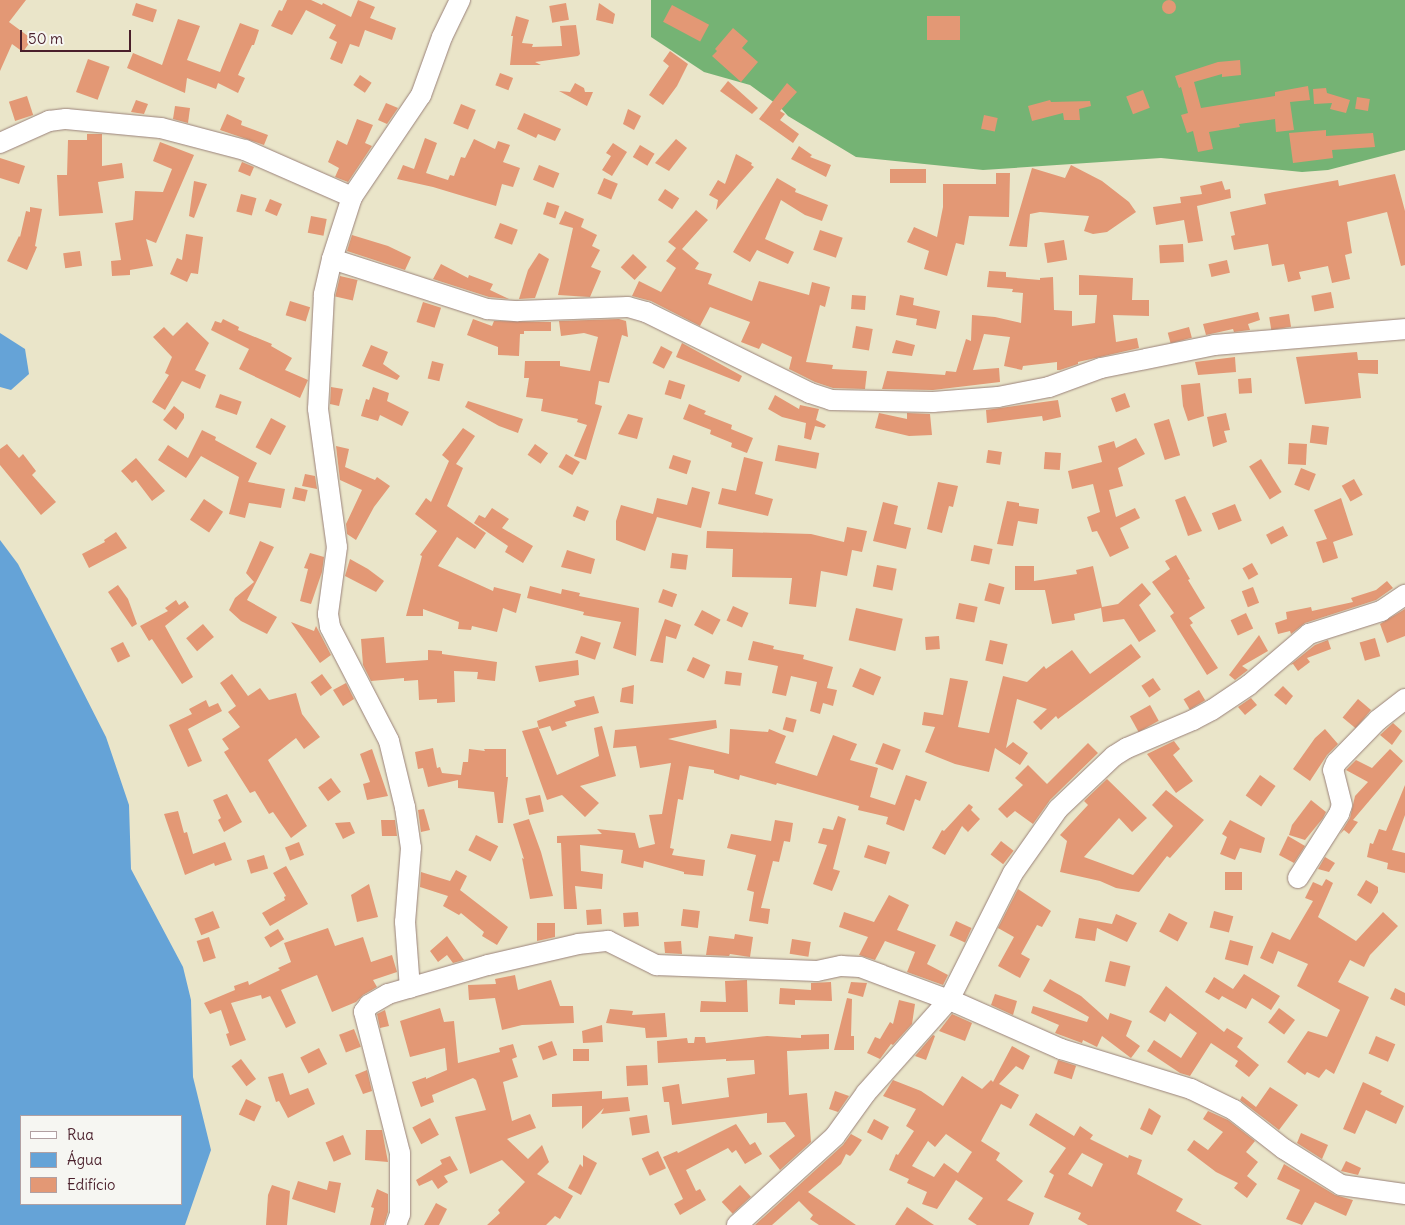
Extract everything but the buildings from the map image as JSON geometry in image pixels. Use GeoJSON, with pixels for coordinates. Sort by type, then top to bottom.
{"type":"FeatureCollection","features":[{"type":"Feature","properties":{"kind":"street"},"geometry":{"type":"LineString","coordinates":[[410,988],[405,922],[411,848],[405,807],[388,741],[330,627],[328,614],[338,547],[318,409],[324,296],[332,258],[352,198],[421,95],[442,37],[460,0]]}},
{"type":"Feature","properties":{"kind":"street"},"geometry":{"type":"LineString","coordinates":[[0,143],[49,121],[66,119],[161,128],[245,150],[352,198]]}},
{"type":"Feature","properties":{"kind":"street"},"geometry":{"type":"LineString","coordinates":[[332,258],[487,309],[518,311],[628,307],[646,312],[810,393],[831,400],[933,402],[998,398],[1049,387],[1101,368],[1215,345],[1405,330]]}},
{"type":"Feature","properties":{"kind":"street"},"geometry":{"type":"LineString","coordinates":[[737,1225],[835,1136],[866,1093],[949,1000],[1013,873],[1058,809],[1114,756],[1127,748],[1212,710],[1249,685],[1309,634],[1382,611],[1405,595]]}},
{"type":"Feature","properties":{"kind":"street"},"geometry":{"type":"LineString","coordinates":[[1298,878],[1339,814],[1342,805],[1333,770],[1336,763],[1378,720],[1402,708]]}},
{"type":"Feature","properties":{"kind":"street"},"geometry":{"type":"LineString","coordinates":[[396,1225],[400,1214],[400,1153],[364,1012],[369,1005],[388,994],[488,965],[578,944],[608,941],[656,965],[817,971],[841,966],[860,967],[949,1000],[1062,1049],[1191,1089],[1234,1110],[1284,1149],[1341,1185],[1382,1193],[1405,1194]]}},
{"type":"Feature","properties":{"kind":"green space"},"geometry":{"type":"Polygon","coordinates":[[[651,0],[1405,0],[1405,150],[1328,170],[1302,172],[1161,158],[983,170],[856,157],[788,116],[779,106],[750,85],[704,72],[651,37],[651,0]]]}},
{"type":"Feature","properties":{"kind":"water"},"geometry":{"type":"Polygon","coordinates":[[[0,333],[25,349],[29,374],[11,390],[0,387],[0,333]]]}},
{"type":"Feature","properties":{"kind":"water"},"geometry":{"type":"Polygon","coordinates":[[[0,540],[18,564],[106,737],[129,805],[131,869],[183,967],[191,1000],[193,1077],[211,1150],[185,1225],[0,1225],[0,540]]]}}]}
